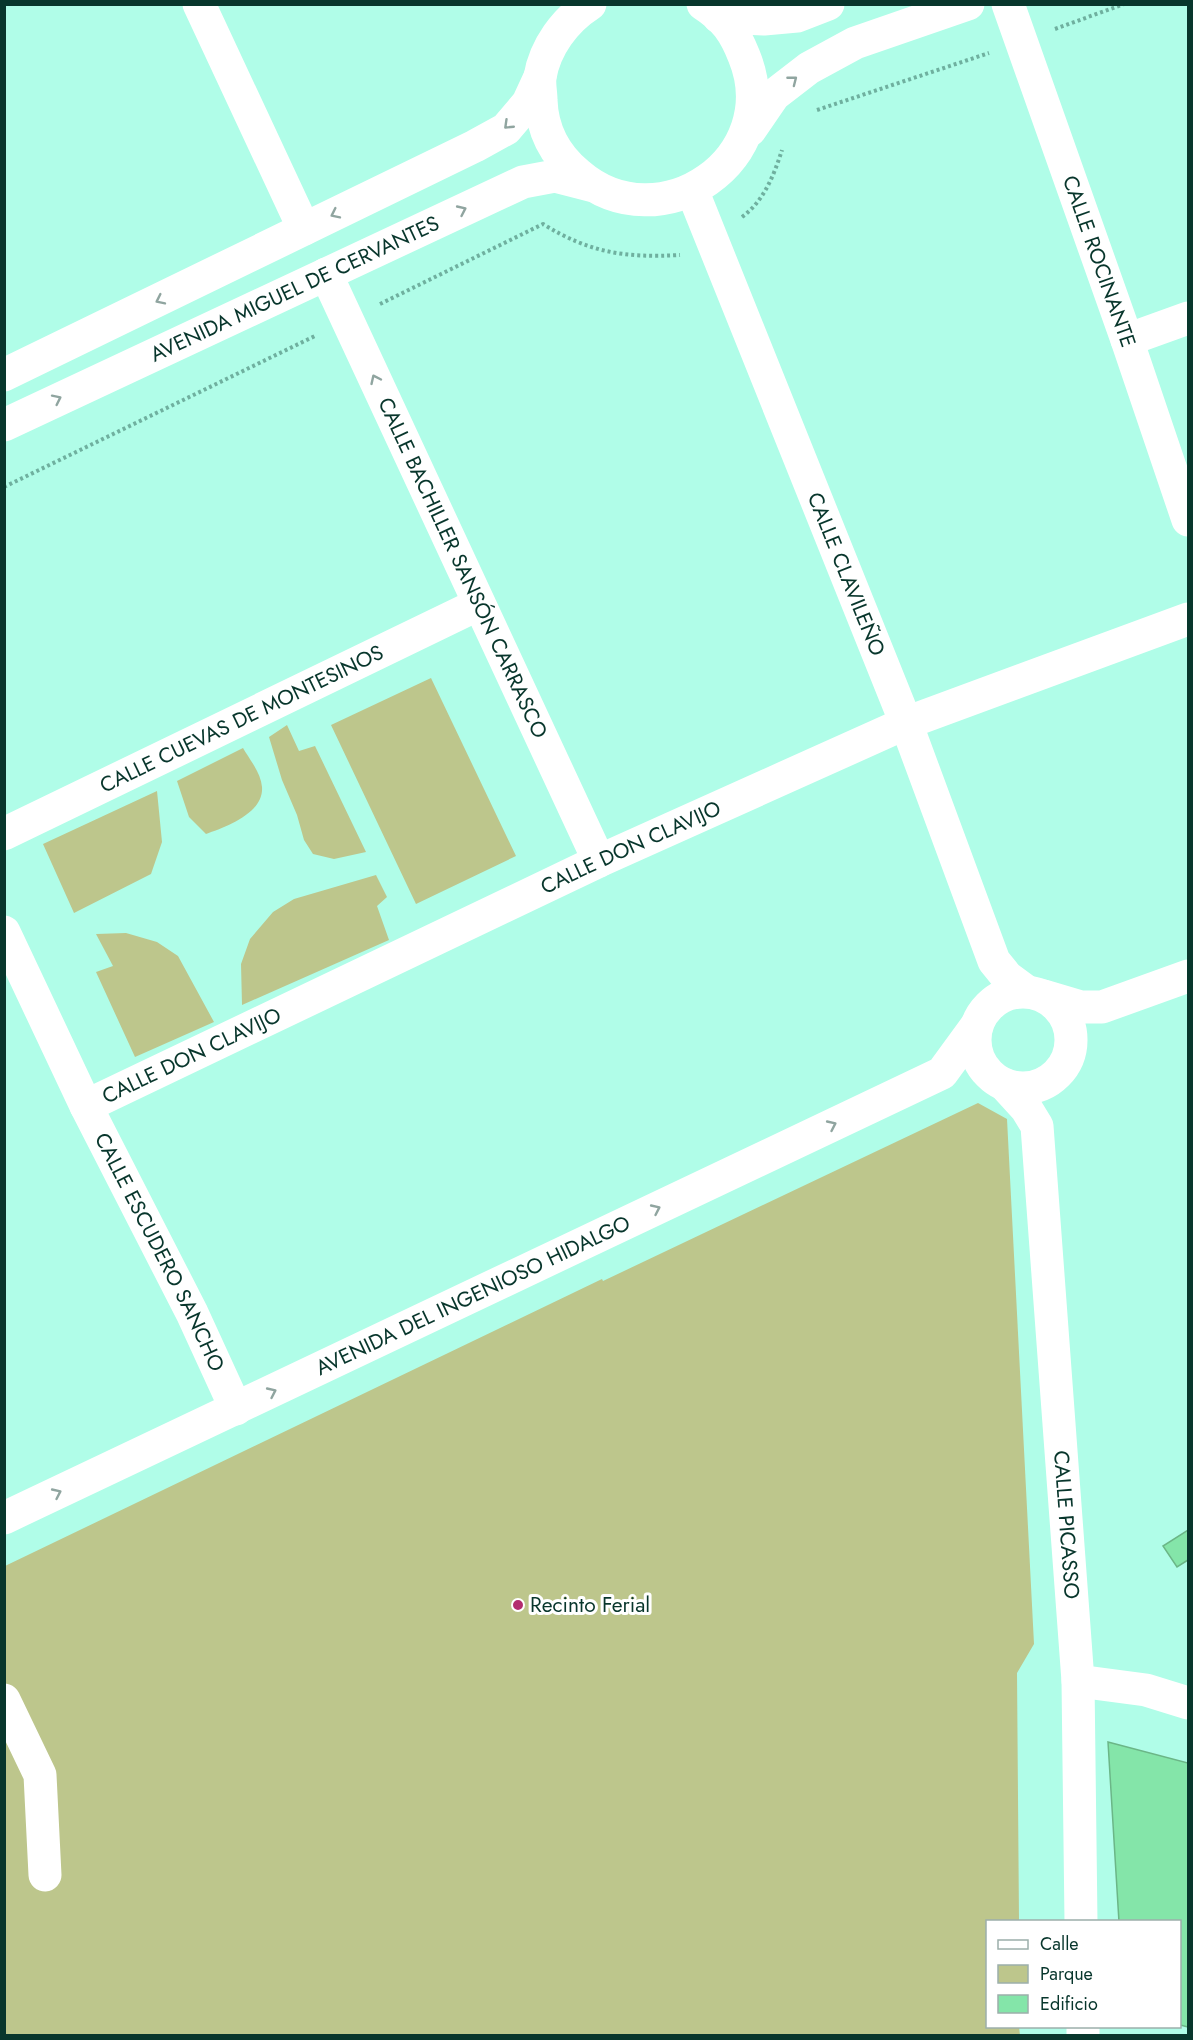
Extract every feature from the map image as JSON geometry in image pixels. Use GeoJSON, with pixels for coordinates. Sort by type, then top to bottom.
{"type":"FeatureCollection","features":[{"type":"Feature","properties":{"kind":"street"},"geometry":{"type":"LineString","coordinates":[[199,4],[304,229]]}},
{"type":"Feature","properties":{"kind":"street"},"geometry":{"type":"LineString","coordinates":[[4,375],[455,156],[506,129],[528,103],[553,41],[574,14],[590,4]]}},
{"type":"Feature","properties":{"kind":"street"},"geometry":{"type":"LineString","coordinates":[[711,11],[764,19],[797,15],[828,4]]}},
{"type":"Feature","properties":{"kind":"street"},"geometry":{"type":"LineString","coordinates":[[540,77],[542,116],[552,146],[566,164],[590,185],[616,197],[652,201],[692,190],[720,172],[774,94],[809,68],[855,44],[968,4]]}},
{"type":"Feature","properties":{"kind":"street","name":"CALLE ROCINANTE"},"geometry":{"type":"LineString","coordinates":[[1008,4],[1188,520]]}},
{"type":"Feature","properties":{"kind":"street"},"geometry":{"type":"LineString","coordinates":[[711,11],[736,35],[752,75],[753,105],[742,141]]}},
{"type":"Feature","properties":{"kind":"street","name":"AVENIDA MIGUEL DE CERVANTES"},"geometry":{"type":"LineString","coordinates":[[4,425],[523,182],[555,176],[590,185]]}},
{"type":"Feature","properties":{"kind":"street","name":"CALLE CLAVILEÑO"},"geometry":{"type":"LineString","coordinates":[[692,190],[906,723],[994,961],[1007,977],[1034,993]]}},
{"type":"Feature","properties":{"kind":"street","name":"CALLE BACHILLER SANSÓN CARRASCO"},"geometry":{"type":"LineString","coordinates":[[326,273],[599,861]]}},
{"type":"Feature","properties":{"kind":"street"},"geometry":{"type":"LineString","coordinates":[[1127,340],[1188,318]]}},
{"type":"Feature","properties":{"kind":"street","name":"CALLE CUEVAS DE MONTESINOS"},"geometry":{"type":"LineString","coordinates":[[4,834],[479,604]]}},
{"type":"Feature","properties":{"kind":"street","name":"CALLE DON CLAVIJO"},"geometry":{"type":"LineString","coordinates":[[86,1106],[599,861],[906,723],[1188,620]]}},
{"type":"Feature","properties":{"kind":"street","name":"CALLE ESCUDERO SANCHO"},"geometry":{"type":"LineString","coordinates":[[4,932],[86,1106],[192,1313],[236,1409]]}},
{"type":"Feature","properties":{"kind":"street","name":"CALLE CLAVILEÑO"},"geometry":{"type":"LineString","coordinates":[[980,1017],[993,982],[994,961]]}},
{"type":"Feature","properties":{"kind":"street"},"geometry":{"type":"LineString","coordinates":[[998,1081],[982,1066],[976,1053],[974,1039],[980,1017],[996,999],[1010,993],[1034,993],[1081,1007],[1102,1007],[1188,976]]}},
{"type":"Feature","properties":{"kind":"street"},"geometry":{"type":"LineString","coordinates":[[1034,993],[1055,1003],[1065,1016],[1071,1030],[1065,1059],[1050,1102],[1036,1126]]}},
{"type":"Feature","properties":{"kind":"street"},"geometry":{"type":"LineString","coordinates":[[942,1073],[998,1081],[1019,1088],[1033,1087],[1047,1082],[1102,1007]]}},
{"type":"Feature","properties":{"kind":"street","name":"AVENIDA DEL INGENIOSO HIDALGO"},"geometry":{"type":"LineString","coordinates":[[4,1518],[942,1073],[980,1017]]}},
{"type":"Feature","properties":{"kind":"street","name":"CALLE PICASSO"},"geometry":{"type":"LineString","coordinates":[[998,1081],[1026,1108],[1036,1126],[1077,1681],[1081,1920]]}},
{"type":"Feature","properties":{"kind":"street"},"geometry":{"type":"LineString","coordinates":[[1077,1681],[1146,1690],[1188,1703]]}},
{"type":"Feature","properties":{"kind":"street"},"geometry":{"type":"LineString","coordinates":[[4,1700],[40,1775],[45,1875]]}},
{"type":"Feature","properties":{"kind":"path"},"geometry":{"type":"LineString","coordinates":[[815,111],[1022,42],[1124,4]]}},
{"type":"Feature","properties":{"kind":"path"},"geometry":{"type":"LineString","coordinates":[[4,487],[543,224],[567,238],[605,252],[657,256],[681,255],[712,240],[749,212],[771,182],[782,149]]}},
{"type":"Feature","properties":{"kind":"green space"},"geometry":{"type":"Polygon","coordinates":[[[431,678],[516,856],[416,904],[331,725],[431,678]]]}},
{"type":"Feature","properties":{"kind":"green space"},"geometry":{"type":"Polygon","coordinates":[[[287,725],[299,751],[315,746],[366,852],[334,859],[313,854],[304,840],[269,737],[287,725]]]}},
{"type":"Feature","properties":{"kind":"green space"},"geometry":{"type":"Polygon","coordinates":[[[243,748],[260,777],[261,796],[257,804],[242,818],[206,834],[189,817],[177,781],[243,748]]]}},
{"type":"Feature","properties":{"kind":"green space"},"geometry":{"type":"Polygon","coordinates":[[[157,791],[162,842],[151,874],[74,913],[43,844],[157,791]]]}},
{"type":"Feature","properties":{"kind":"green space"},"geometry":{"type":"Polygon","coordinates":[[[376,875],[387,897],[377,906],[389,940],[242,1005],[241,964],[250,939],[273,912],[294,899],[376,875]]]}},
{"type":"Feature","properties":{"kind":"green space"},"geometry":{"type":"Polygon","coordinates":[[[126,933],[157,942],[178,956],[214,1022],[135,1057],[96,972],[113,966],[96,934],[126,933]]]}},
{"type":"Feature","properties":{"kind":"green space","name":"Recinto Ferial"},"geometry":{"type":"Polygon","coordinates":[[[978,1103],[1007,1119],[1034,1644],[1017,1673],[1019,1920],[986,1920],[986,2028],[1019,2028],[1020,2035],[5,2036],[5,1566],[602,1279],[603,1281],[978,1103]]]}},
{"type":"Feature","properties":{"kind":"building"},"geometry":{"type":"Polygon","coordinates":[[[1188,1530],[1188,1560],[1177,1567],[1163,1546],[1188,1530]]]}},
{"type":"Feature","properties":{"kind":"building"},"geometry":{"type":"Polygon","coordinates":[[[1108,1742],[1188,1763],[1188,2027],[1181,2025],[1181,1920],[1119,1920],[1108,1742]]]}},
{"type":"Feature","properties":{"kind":"place","name":"Recinto Ferial"},"geometry":{"type":"Point","coordinates":[518,1605]}}]}
